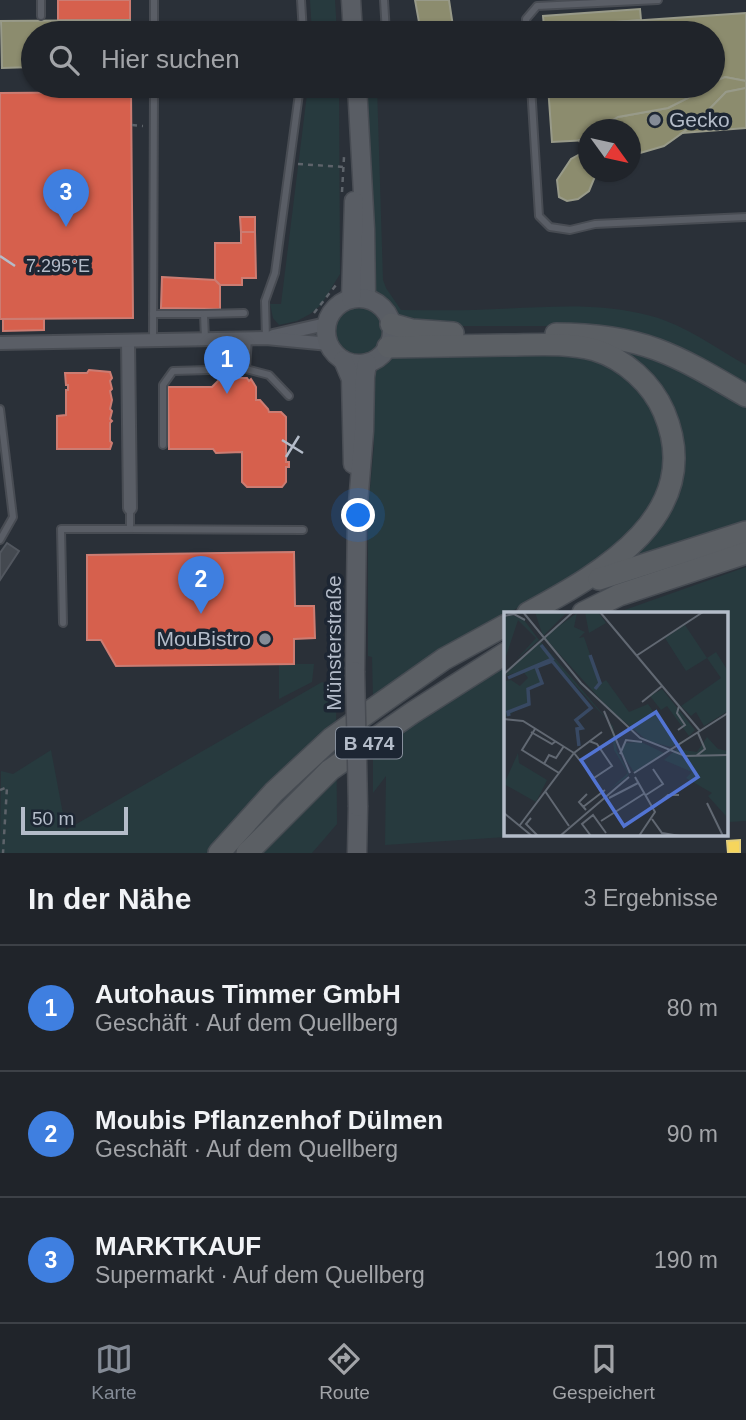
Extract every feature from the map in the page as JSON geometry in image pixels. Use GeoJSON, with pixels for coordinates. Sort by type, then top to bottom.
{"type":"FeatureCollection","features":[{"type":"Feature","properties":{"kind":"highway"},"geometry":{"type":"LineString","coordinates":[[391,324],[412,330],[443,333],[589,334],[618,337],[683,359],[746,396]]}},
{"type":"Feature","properties":{"kind":"highway"},"geometry":{"type":"LineString","coordinates":[[388,347],[553,344],[596,350],[629,368],[657,396],[668,422],[674,467],[661,508],[636,542],[580,585],[530,612]]}},
{"type":"Feature","properties":{"kind":"highway"},"geometry":{"type":"LineString","coordinates":[[580,585],[746,533]]}},
{"type":"Feature","properties":{"kind":"highway"},"geometry":{"type":"LineString","coordinates":[[585,612],[619,595],[746,553]]}},
{"type":"Feature","properties":{"kind":"highway","name":"B 474"},"geometry":{"type":"LineString","coordinates":[[219,853],[274,792],[332,738],[444,659],[504,626]]}},
{"type":"Feature","properties":{"kind":"highway","name":"B 474"},"geometry":{"type":"LineString","coordinates":[[247,853],[330,770],[411,713],[504,654]]}},
{"type":"Feature","properties":{"kind":"main road"},"geometry":{"type":"LineString","coordinates":[[351,0],[352,21]]}},
{"type":"Feature","properties":{"kind":"main road"},"geometry":{"type":"LineString","coordinates":[[357,98],[359,141],[352,229],[358,298]]}},
{"type":"Feature","properties":{"kind":"main road"},"geometry":{"type":"LineString","coordinates":[[358,298],[382,307],[391,324],[388,347],[367,363],[343,360],[334,353],[329,344],[326,324],[335,308],[358,298]]}},
{"type":"Feature","properties":{"kind":"main road","name":"Münsterstraße"},"geometry":{"type":"LineString","coordinates":[[343,360],[351,379],[351,434],[357,516]]}},
{"type":"Feature","properties":{"kind":"main road","name":"Münsterstraße"},"geometry":{"type":"LineString","coordinates":[[356,853],[357,516],[365,431],[367,363]]}},
{"type":"Feature","properties":{"kind":"street"},"geometry":{"type":"LineString","coordinates":[[266,338],[326,324]]}},
{"type":"Feature","properties":{"kind":"street"},"geometry":{"type":"LineString","coordinates":[[0,343],[266,338],[329,344]]}},
{"type":"Feature","properties":{"kind":"street"},"geometry":{"type":"LineString","coordinates":[[128,341],[130,508]]}},
{"type":"Feature","properties":{"kind":"lane"},"geometry":{"type":"LineString","coordinates":[[41,0],[41,16]]}},
{"type":"Feature","properties":{"kind":"lane"},"geometry":{"type":"LineString","coordinates":[[154,0],[154,21]]}},
{"type":"Feature","properties":{"kind":"lane"},"geometry":{"type":"LineString","coordinates":[[301,0],[302,21]]}},
{"type":"Feature","properties":{"kind":"lane"},"geometry":{"type":"LineString","coordinates":[[384,0],[385,21]]}},
{"type":"Feature","properties":{"kind":"lane"},"geometry":{"type":"LineString","coordinates":[[526,21],[537,6],[658,0]]}},
{"type":"Feature","properties":{"kind":"lane"},"geometry":{"type":"LineString","coordinates":[[153,98],[153,340]]}},
{"type":"Feature","properties":{"kind":"lane"},"geometry":{"type":"LineString","coordinates":[[266,338],[265,301],[275,273],[298,98]]}},
{"type":"Feature","properties":{"kind":"lane"},"geometry":{"type":"LineString","coordinates":[[532,98],[539,216],[550,227],[570,230],[596,223],[746,217]]}},
{"type":"Feature","properties":{"kind":"lane"},"geometry":{"type":"LineString","coordinates":[[153,314],[244,313]]}},
{"type":"Feature","properties":{"kind":"lane"},"geometry":{"type":"LineString","coordinates":[[204,314],[205,339]]}},
{"type":"Feature","properties":{"kind":"lane"},"geometry":{"type":"LineString","coordinates":[[246,369],[248,338]]}},
{"type":"Feature","properties":{"kind":"lane"},"geometry":{"type":"LineString","coordinates":[[163,445],[163,385],[173,371],[246,369],[269,375],[289,396]]}},
{"type":"Feature","properties":{"kind":"lane"},"geometry":{"type":"LineString","coordinates":[[0,409],[13,517],[0,540]]}},
{"type":"Feature","properties":{"kind":"lane"},"geometry":{"type":"LineString","coordinates":[[130,508],[130,529]]}},
{"type":"Feature","properties":{"kind":"lane"},"geometry":{"type":"LineString","coordinates":[[63,623],[61,529],[303,530]]}},
{"type":"Feature","properties":{"kind":"path"},"geometry":{"type":"LineString","coordinates":[[289,164],[344,167]]}},
{"type":"Feature","properties":{"kind":"path"},"geometry":{"type":"LineString","coordinates":[[0,790],[6,787],[4,853]]}},
{"type":"Feature","properties":{"kind":"green space"},"geometry":{"type":"Polygon","coordinates":[[[310,0],[335,0],[336,21],[311,21],[310,0]]]}},
{"type":"Feature","properties":{"kind":"green space"},"geometry":{"type":"Polygon","coordinates":[[[307,98],[339,98],[340,274],[321,305],[297,321],[279,325],[273,318],[270,304],[281,304],[307,98]]]}},
{"type":"Feature","properties":{"kind":"green space"},"geometry":{"type":"Polygon","coordinates":[[[365,98],[377,98],[383,280],[401,310],[575,306],[651,316],[676,325],[746,365],[746,388],[579,326],[460,326],[443,329],[394,316],[375,293],[371,282],[365,98]]]}},
{"type":"Feature","properties":{"kind":"green space"},"geometry":{"type":"Polygon","coordinates":[[[359,308],[376,314],[382,331],[376,348],[359,354],[342,348],[336,331],[342,314],[359,308]]]}},
{"type":"Feature","properties":{"kind":"green space"},"geometry":{"type":"Polygon","coordinates":[[[597,342],[639,350],[746,405],[746,523],[624,563],[653,530],[675,426],[597,342]]]}},
{"type":"Feature","properties":{"kind":"green space"},"geometry":{"type":"Polygon","coordinates":[[[569,354],[598,360],[636,384],[660,421],[665,470],[646,520],[582,575],[510,612],[504,612],[504,615],[481,627],[373,698],[372,657],[368,656],[368,510],[374,445],[374,380],[370,379],[376,366],[393,355],[569,354]]]}},
{"type":"Feature","properties":{"kind":"green space"},"geometry":{"type":"Polygon","coordinates":[[[746,567],[746,821],[728,822],[728,612],[619,612],[746,567]]]}},
{"type":"Feature","properties":{"kind":"green space"},"geometry":{"type":"Polygon","coordinates":[[[504,663],[504,836],[522,836],[385,845],[386,776],[373,793],[373,751],[504,663]]]}},
{"type":"Feature","properties":{"kind":"green space"},"geometry":{"type":"Polygon","coordinates":[[[279,664],[314,664],[312,682],[279,699],[279,664]]]}},
{"type":"Feature","properties":{"kind":"green space"},"geometry":{"type":"Polygon","coordinates":[[[322,682],[336,687],[337,824],[312,853],[0,853],[1,771],[13,774],[51,750],[66,830],[322,682]]]}},
{"type":"Feature","properties":{"kind":"building: Wohnen"},"geometry":{"type":"Polygon","coordinates":[[[740,840],[740,853],[728,853],[727,841],[740,840]]]}},
{"type":"Feature","properties":{"kind":"building: Handel"},"geometry":{"type":"Polygon","coordinates":[[[58,0],[130,0],[130,20],[58,20],[58,0]]]}},
{"type":"Feature","properties":{"kind":"building: Handel"},"geometry":{"type":"Polygon","coordinates":[[[0,93],[21,93],[21,98],[131,98],[133,318],[0,319],[0,93]]]}},
{"type":"Feature","properties":{"kind":"building: Handel"},"geometry":{"type":"Polygon","coordinates":[[[240,217],[255,217],[255,232],[241,232],[240,217]]]}},
{"type":"Feature","properties":{"kind":"building: Handel"},"geometry":{"type":"Polygon","coordinates":[[[241,232],[255,232],[256,278],[242,278],[242,285],[220,285],[215,280],[215,243],[241,243],[241,232]]]}},
{"type":"Feature","properties":{"kind":"building: Handel"},"geometry":{"type":"Polygon","coordinates":[[[162,277],[215,280],[220,285],[220,309],[161,308],[162,277]]]}},
{"type":"Feature","properties":{"kind":"building: Handel"},"geometry":{"type":"Polygon","coordinates":[[[3,319],[44,319],[44,330],[3,331],[3,319]]]}},
{"type":"Feature","properties":{"kind":"building: Handel"},"geometry":{"type":"Polygon","coordinates":[[[89,370],[110,372],[112,378],[110,449],[57,449],[57,416],[66,415],[68,385],[65,373],[87,373],[89,370]]]}},
{"type":"Feature","properties":{"kind":"building: Handel"},"geometry":{"type":"Polygon","coordinates":[[[233,378],[247,378],[249,381],[251,379],[256,387],[256,400],[260,400],[269,412],[281,412],[286,417],[286,462],[289,462],[289,467],[286,467],[286,482],[282,487],[247,487],[242,482],[242,452],[169,449],[168,387],[212,387],[219,380],[225,386],[233,378]]]}},
{"type":"Feature","properties":{"kind":"building: Handel"},"geometry":{"type":"Polygon","coordinates":[[[294,552],[295,606],[314,606],[315,638],[294,639],[294,664],[116,666],[101,640],[87,640],[87,555],[294,552]]]}},
{"type":"Feature","properties":{"kind":"building: Industrie"},"geometry":{"type":"Polygon","coordinates":[[[415,0],[449,0],[452,21],[419,21],[415,0]]]}},
{"type":"Feature","properties":{"kind":"building: Industrie"},"geometry":{"type":"Polygon","coordinates":[[[640,9],[641,20],[543,21],[543,16],[640,9]]]}},
{"type":"Feature","properties":{"kind":"building: Industrie"},"geometry":{"type":"Polygon","coordinates":[[[746,13],[746,81],[725,77],[725,21],[631,21],[746,13]]]}},
{"type":"Feature","properties":{"kind":"building: Industrie"},"geometry":{"type":"Polygon","coordinates":[[[130,20],[21,21],[21,67],[2,68],[1,21],[130,20]]]}},
{"type":"Feature","properties":{"kind":"building: Industrie","name":"Gecko"},"geometry":{"type":"Polygon","coordinates":[[[725,77],[746,81],[746,88],[725,93],[725,77]]]}},
{"type":"Feature","properties":{"kind":"building: Industrie"},"geometry":{"type":"Polygon","coordinates":[[[746,88],[746,128],[682,133],[695,124],[720,98],[725,98],[726,92],[746,88]]]}},
{"type":"Feature","properties":{"kind":"building: Industrie"},"geometry":{"type":"Polygon","coordinates":[[[549,98],[688,98],[668,108],[615,119],[578,119],[578,141],[552,142],[549,98]]]}},
{"type":"Feature","properties":{"kind":"building: Industrie","name":"Gecko"},"geometry":{"type":"Polygon","coordinates":[[[688,98],[720,98],[695,124],[664,146],[641,153],[641,119],[615,119],[668,108],[688,98]]]}},
{"type":"Feature","properties":{"kind":"building: Industrie"},"geometry":{"type":"Polygon","coordinates":[[[578,155],[578,182],[593,182],[589,191],[578,199],[567,201],[559,197],[557,180],[571,159],[578,155]]]}},
{"type":"Feature","properties":{"kind":"building: Sonstige"},"geometry":{"type":"Polygon","coordinates":[[[7,543],[19,551],[0,580],[0,553],[7,543]]]}},
{"type":"Feature","properties":{"kind":"place","name":"Gecko"},"geometry":{"type":"Point","coordinates":[655,120]}},
{"type":"Feature","properties":{"kind":"place","name":"MARKTKAUF"},"geometry":{"type":"Point","coordinates":[66,227]}},
{"type":"Feature","properties":{"kind":"place","name":"Autohaus Timmer GmbH"},"geometry":{"type":"Point","coordinates":[227,394]}},
{"type":"Feature","properties":{"kind":"place","name":"Moubis Pflanzenhof Dülmen"},"geometry":{"type":"Point","coordinates":[201,614]}},
{"type":"Feature","properties":{"kind":"place","name":"MouBistro"},"geometry":{"type":"Point","coordinates":[265,639]}}]}
